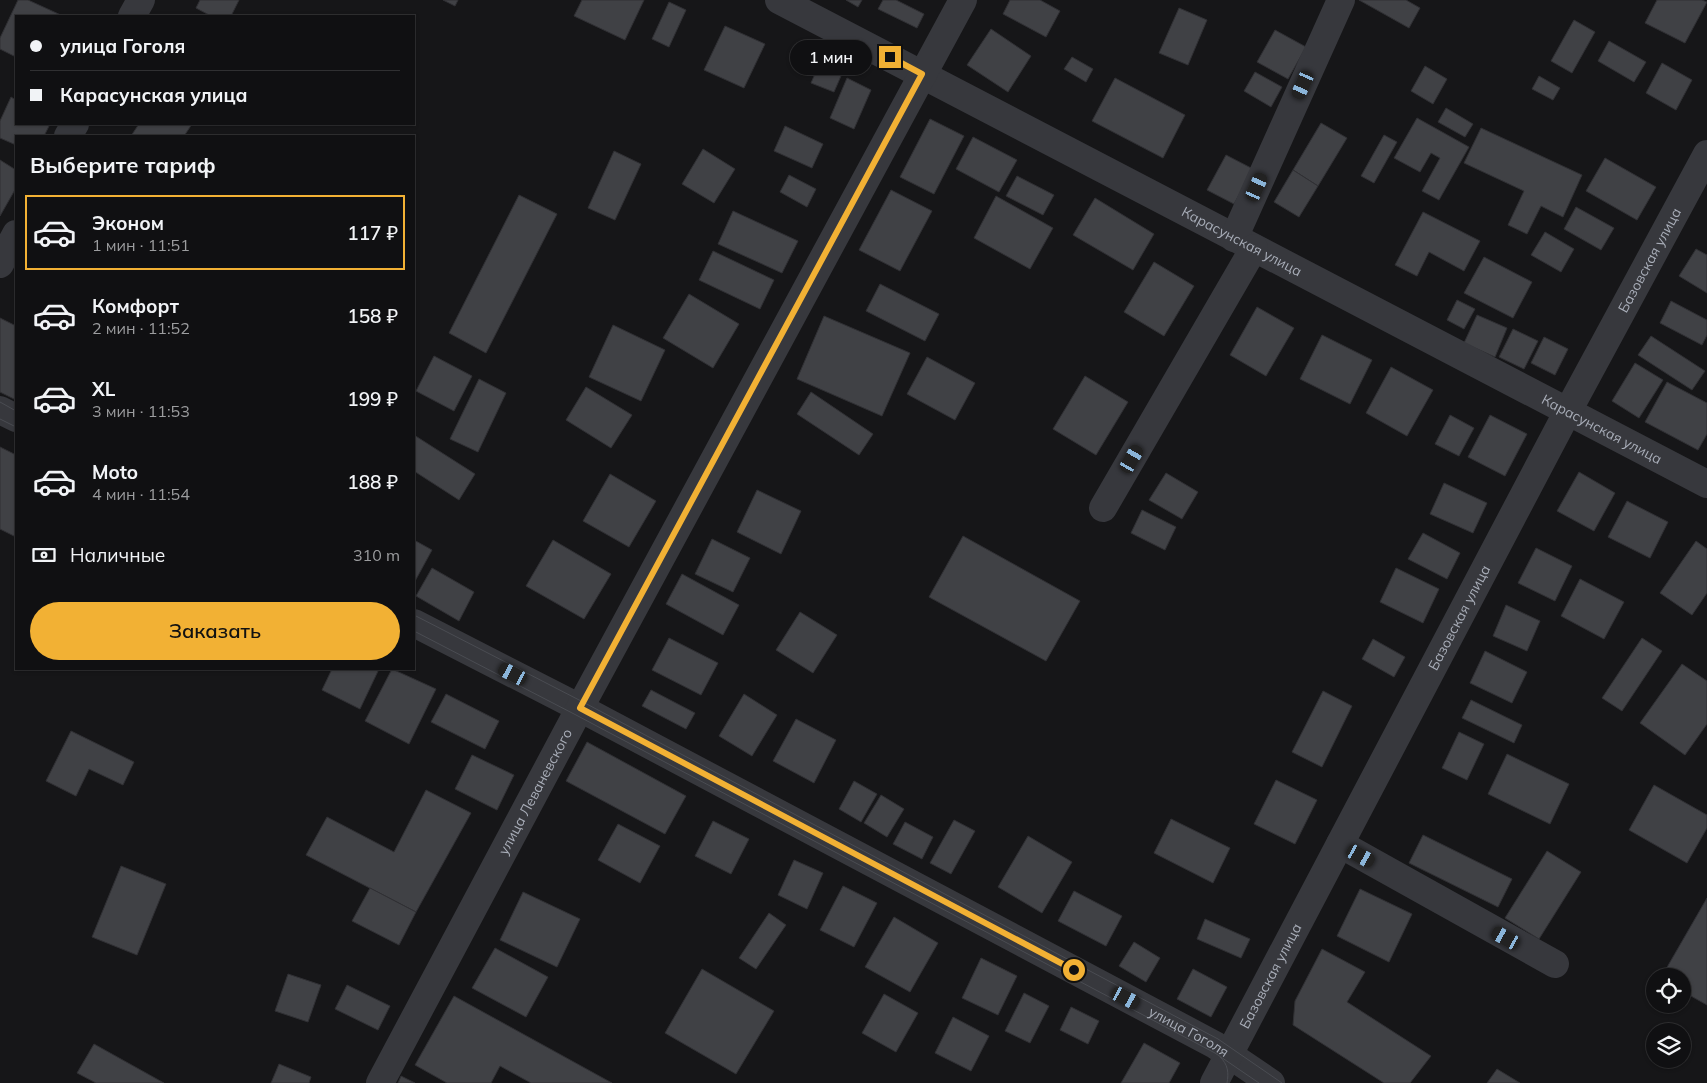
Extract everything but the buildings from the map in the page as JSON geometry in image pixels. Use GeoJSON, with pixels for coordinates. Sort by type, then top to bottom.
{"type":"FeatureCollection","features":[{"type":"Feature","properties":{"kind":"street"},"geometry":{"type":"LineString","coordinates":[[133,15],[141,0]]}},
{"type":"Feature","properties":{"kind":"street","name":"Карасунская улица"},"geometry":{"type":"LineString","coordinates":[[779,0],[1707,484]]}},
{"type":"Feature","properties":{"kind":"street","name":"улица Леваневского"},"geometry":{"type":"LineString","coordinates":[[380,1083],[580,708],[963,0]]}},
{"type":"Feature","properties":{"kind":"street"},"geometry":{"type":"LineString","coordinates":[[1103,508],[1244,243],[1341,0]]}},
{"type":"Feature","properties":{"kind":"street","name":"Базовская улица"},"geometry":{"type":"LineString","coordinates":[[1214,1083],[1568,411],[1707,154]]}},
{"type":"Feature","properties":{"kind":"street"},"geometry":{"type":"LineString","coordinates":[[0,264],[15,236]]}},
{"type":"Feature","properties":{"kind":"street"},"geometry":{"type":"LineString","coordinates":[[0,410],[15,418]]}},
{"type":"Feature","properties":{"kind":"street","name":"улица Гоголя"},"geometry":{"type":"LineString","coordinates":[[415,624],[580,708],[1215,1044],[1271,1083]]}},
{"type":"Feature","properties":{"kind":"street"},"geometry":{"type":"LineString","coordinates":[[1340,844],[1555,964]]}},
{"type":"Feature","properties":{"kind":"tram line"},"geometry":{"type":"LineString","coordinates":[[0,402],[15,410]]}},
{"type":"Feature","properties":{"kind":"tram line"},"geometry":{"type":"LineString","coordinates":[[0,419],[15,426]]}},
{"type":"Feature","properties":{"kind":"tram line"},"geometry":{"type":"LineString","coordinates":[[415,616],[583,702],[1218,1039],[1282,1083]]}},
{"type":"Feature","properties":{"kind":"tram line"},"geometry":{"type":"LineString","coordinates":[[415,632],[1215,1053],[1259,1083]]}},
{"type":"Feature","properties":{"kind":"tram line"},"geometry":{"type":"LineString","coordinates":[[1220,1057],[1227,1069],[1227,1083]]}},
{"type":"Feature","properties":{"kind":"route"},"geometry":{"type":"LineString","coordinates":[[890,57],[922,74],[580,708],[1074,970]]}}]}
